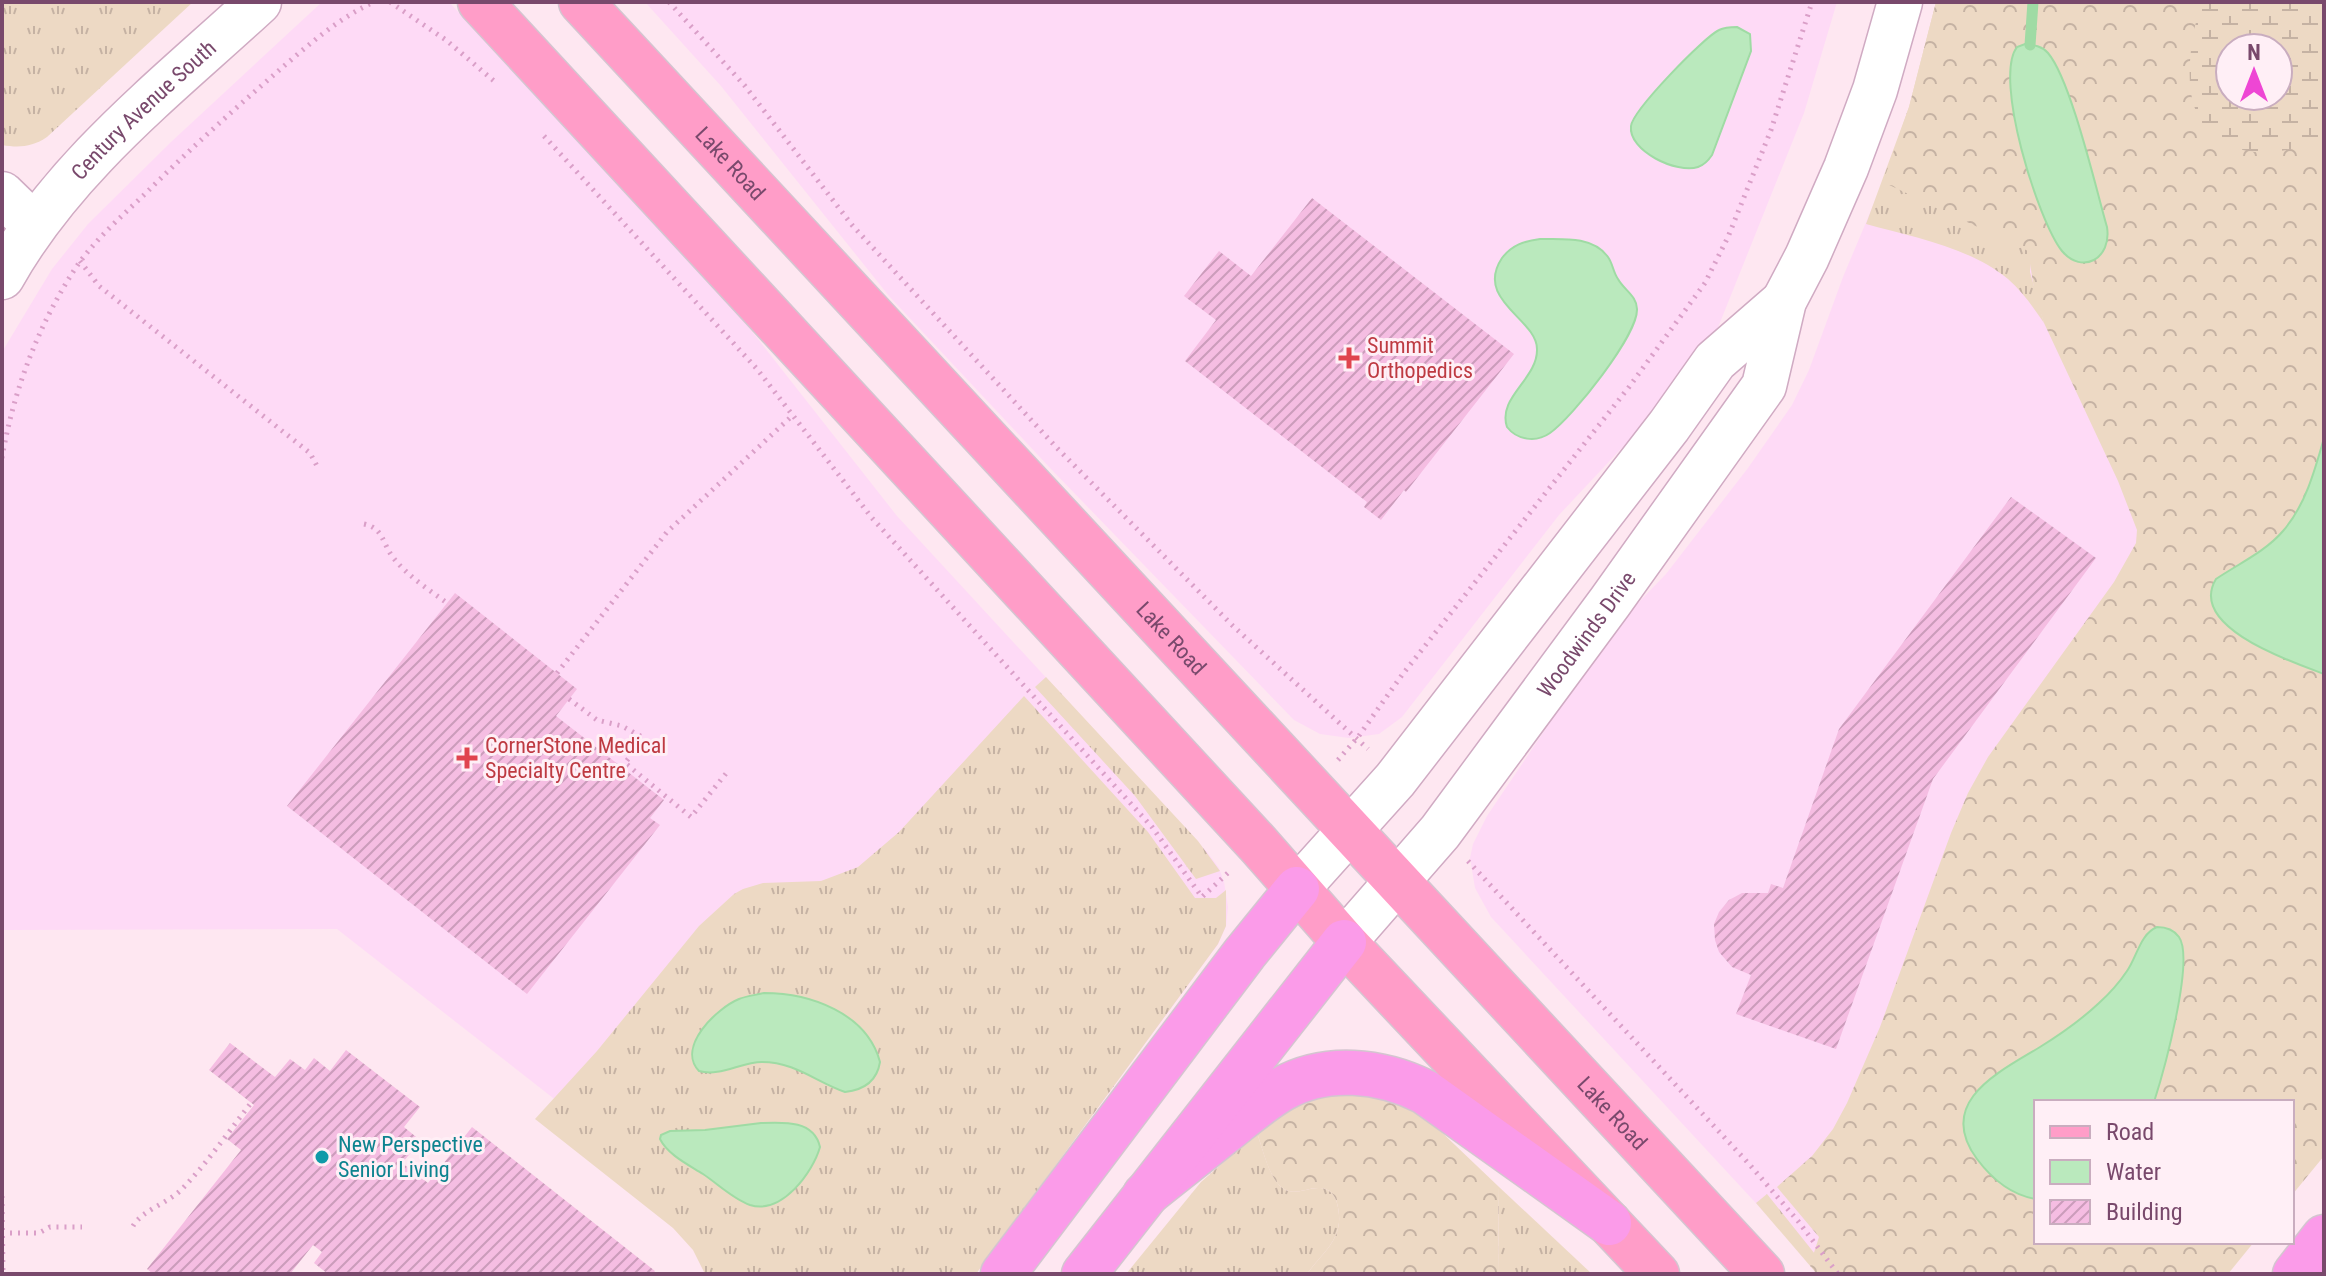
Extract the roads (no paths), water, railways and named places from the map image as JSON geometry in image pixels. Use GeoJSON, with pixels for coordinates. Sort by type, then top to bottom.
{"type":"FeatureCollection","features":[{"type":"Feature","properties":{"kind":"highway"},"geometry":{"type":"LineString","coordinates":[[1003,1274],[1245,953],[1297,889]]}},
{"type":"Feature","properties":{"kind":"highway"},"geometry":{"type":"LineString","coordinates":[[1084,1274],[1344,942]]}},
{"type":"Feature","properties":{"kind":"highway"},"geometry":{"type":"LineString","coordinates":[[1145,1195],[1284,1088],[1321,1076],[1362,1073],[1395,1080],[1425,1092],[1609,1223]]}},
{"type":"Feature","properties":{"kind":"highway"},"geometry":{"type":"LineString","coordinates":[[2295,1274],[2324,1237]]}},
{"type":"Feature","properties":{"kind":"main road"},"geometry":{"type":"LineString","coordinates":[[480,2],[1247,832],[1344,942],[1657,1274]]}},
{"type":"Feature","properties":{"kind":"main road","name":"Lake Road"},"geometry":{"type":"LineString","coordinates":[[581,2],[1762,1274]]}},
{"type":"Feature","properties":{"kind":"street","name":"Century Avenue South"},"geometry":{"type":"LineString","coordinates":[[2,277],[58,192],[92,156],[259,2]]}},
{"type":"Feature","properties":{"kind":"street","name":"Woodwinds Drive"},"geometry":{"type":"LineString","coordinates":[[1344,942],[1449,819],[1764,386],[1784,301],[1807,257],[1851,154],[1875,90],[1900,2]]}},
{"type":"Feature","properties":{"kind":"street"},"geometry":{"type":"LineString","coordinates":[[2,194],[34,225]]}},
{"type":"Feature","properties":{"kind":"street","name":"Woodwinds Drive"},"geometry":{"type":"LineString","coordinates":[[1297,889],[1395,780],[1669,426],[1715,361],[1784,301]]}},
{"type":"Feature","properties":{"kind":"water"},"geometry":{"type":"Polygon","coordinates":[[[1737,27],[1750,34],[1751,51],[1712,155],[1700,166],[1689,168],[1667,164],[1645,152],[1632,135],[1631,126],[1643,105],[1711,35],[1724,28],[1737,27]]]}},
{"type":"Feature","properties":{"kind":"water"},"geometry":{"type":"Polygon","coordinates":[[[2035,45],[2048,53],[2074,110],[2107,227],[2105,248],[2094,260],[2078,262],[2062,251],[2041,211],[2031,181],[2014,117],[2011,88],[2011,63],[2017,47],[2035,45]]]}},
{"type":"Feature","properties":{"kind":"water"},"geometry":{"type":"Polygon","coordinates":[[[1577,240],[1602,250],[1635,300],[1637,309],[1616,356],[1587,394],[1550,433],[1533,439],[1511,431],[1505,416],[1512,397],[1536,360],[1537,349],[1528,328],[1501,297],[1495,273],[1510,250],[1524,242],[1577,240]]]}},
{"type":"Feature","properties":{"kind":"water"},"geometry":{"type":"Polygon","coordinates":[[[2324,438],[2324,674],[2247,640],[2229,627],[2216,612],[2211,596],[2216,579],[2268,545],[2291,521],[2308,487],[2324,438]]]}},
{"type":"Feature","properties":{"kind":"water"},"geometry":{"type":"Polygon","coordinates":[[[2157,927],[2175,932],[2183,950],[2176,1018],[2155,1100],[2034,1100],[2034,1199],[2010,1190],[1983,1166],[1966,1139],[1963,1121],[1968,1105],[1991,1078],[2063,1032],[2103,1000],[2127,971],[2151,930],[2157,927]]]}},
{"type":"Feature","properties":{"kind":"water"},"geometry":{"type":"Polygon","coordinates":[[[764,993],[817,1002],[850,1019],[873,1045],[880,1062],[872,1079],[863,1087],[845,1092],[774,1063],[754,1063],[715,1072],[699,1071],[692,1051],[702,1029],[730,1004],[764,993]]]}},
{"type":"Feature","properties":{"kind":"water"},"geometry":{"type":"Polygon","coordinates":[[[788,1123],[805,1127],[817,1138],[820,1147],[811,1168],[794,1189],[773,1204],[762,1206],[750,1205],[732,1195],[673,1155],[660,1139],[661,1135],[670,1131],[788,1123]]]}},
{"type":"Feature","properties":{"kind":"waterway"},"geometry":{"type":"LineString","coordinates":[[2030,45],[2033,2]]}},
{"type":"Feature","properties":{"kind":"place","name":"Summit Orthopedics"},"geometry":{"type":"Point","coordinates":[1349,358]}},
{"type":"Feature","properties":{"kind":"place","name":"CornerStone Medical Specialty Centre"},"geometry":{"type":"Point","coordinates":[467,758]}},
{"type":"Feature","properties":{"kind":"place","name":"New Perspective Senior Living"},"geometry":{"type":"Point","coordinates":[322,1157]}}]}
